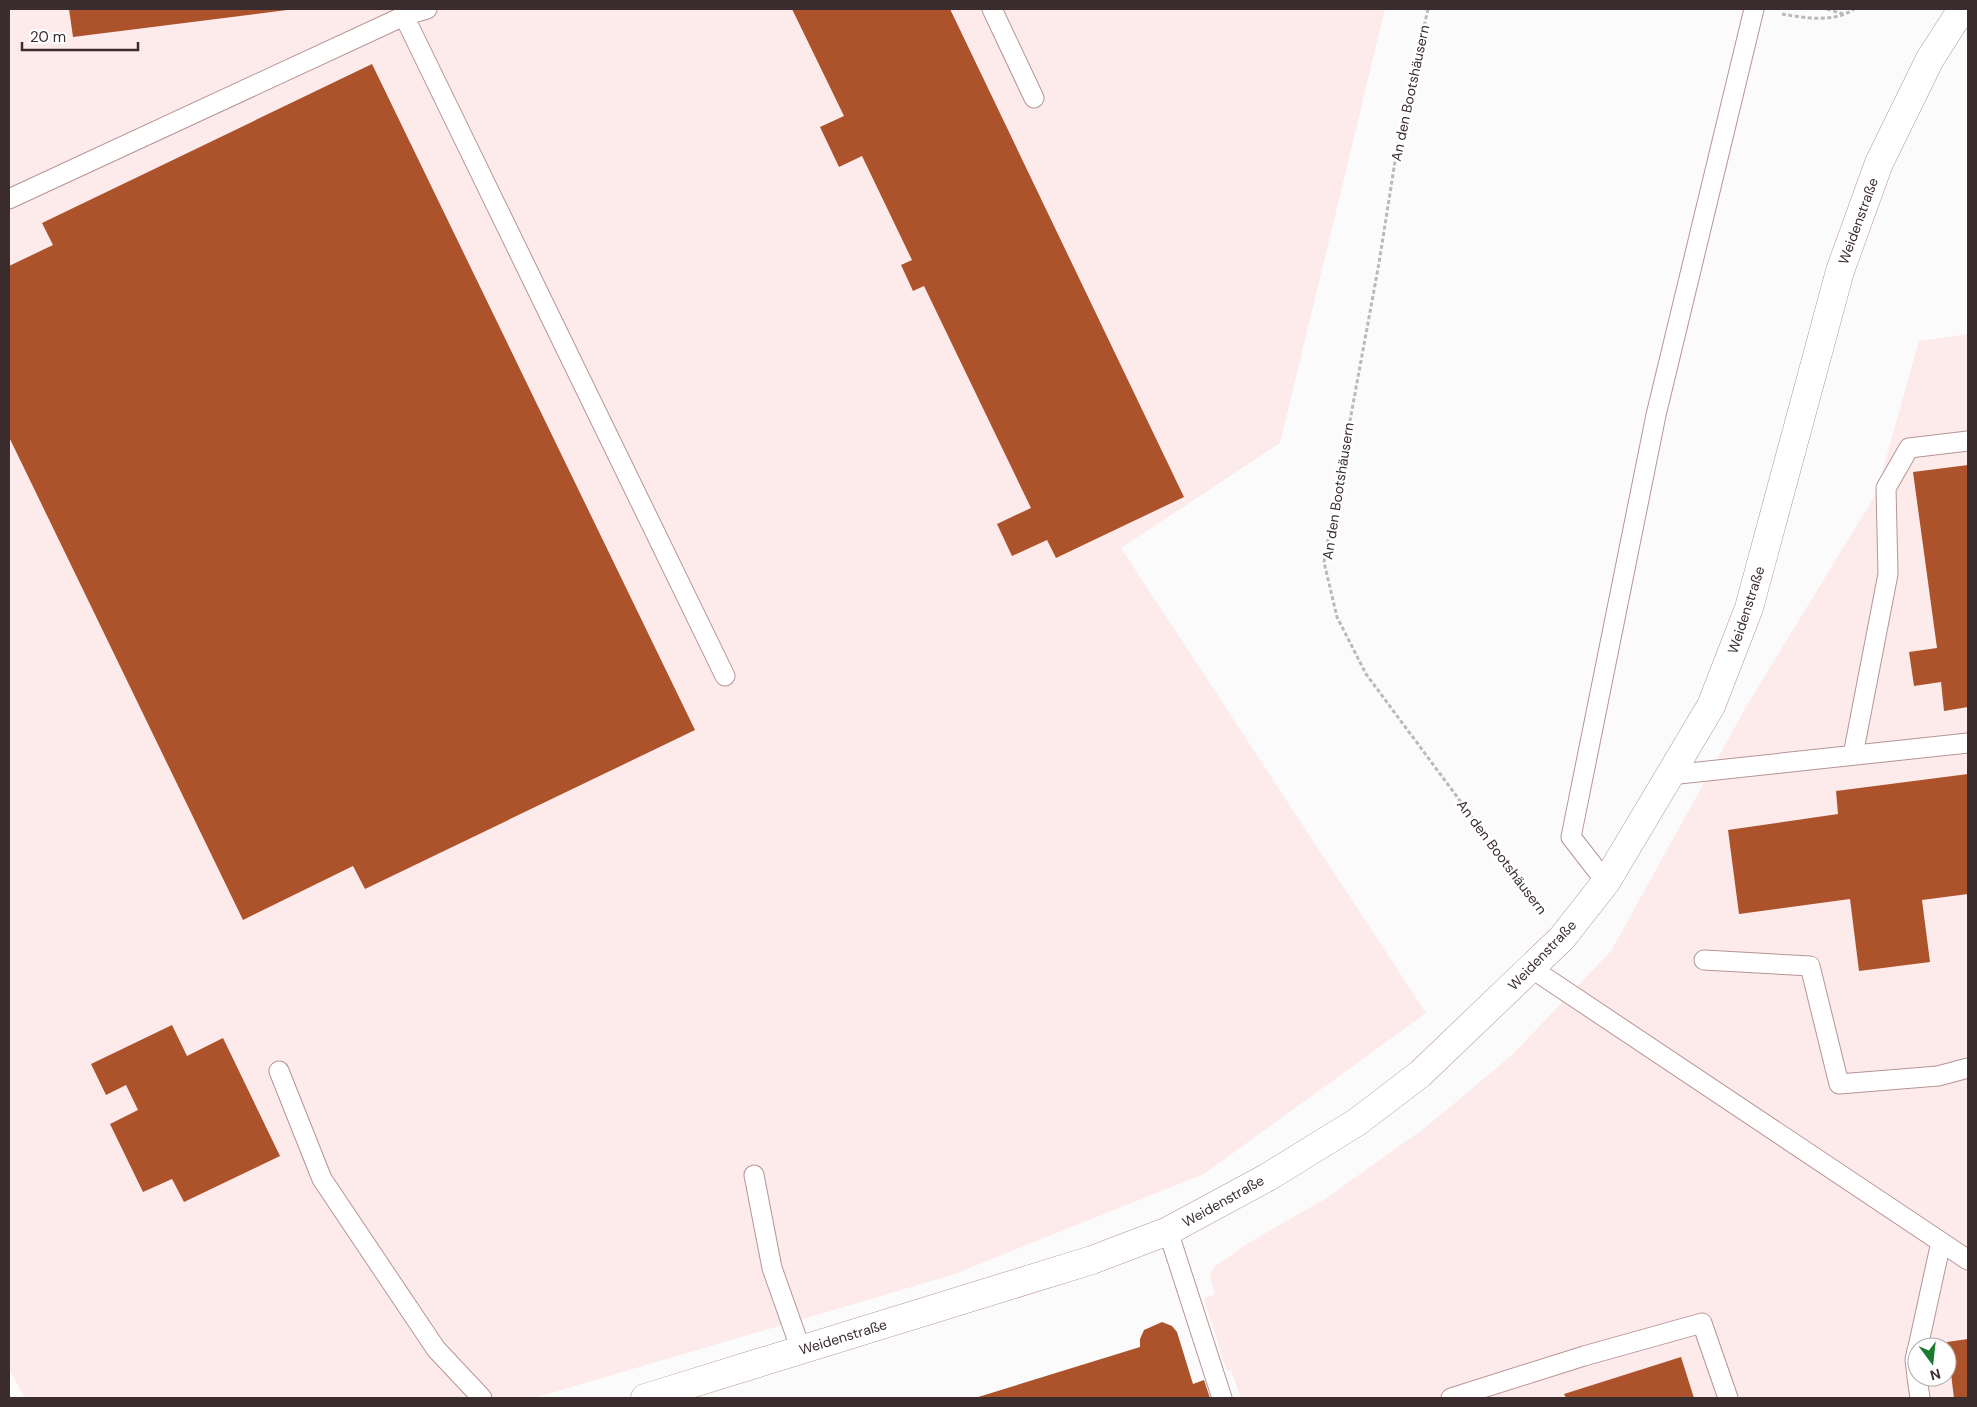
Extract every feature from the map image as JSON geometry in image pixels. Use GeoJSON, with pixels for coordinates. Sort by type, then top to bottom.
{"type":"FeatureCollection","features":[{"type":"Feature","properties":{"kind":"street","name":"Weidenstraße"},"geometry":{"type":"LineString","coordinates":[[645,1398],[1092,1260],[1168,1231],[1268,1177],[1357,1122],[1420,1074],[1562,938],[1606,882],[1711,706],[1750,608],[1840,271],[1879,163],[1930,59],[1962,9]]}},
{"type":"Feature","properties":{"kind":"lane"},"geometry":{"type":"LineString","coordinates":[[9,199],[404,16],[427,9]]}},
{"type":"Feature","properties":{"kind":"lane"},"geometry":{"type":"LineString","coordinates":[[992,9],[1034,98]]}},
{"type":"Feature","properties":{"kind":"lane"},"geometry":{"type":"LineString","coordinates":[[1606,882],[1571,838],[1656,415],[1754,9]]}},
{"type":"Feature","properties":{"kind":"lane"},"geometry":{"type":"LineString","coordinates":[[404,16],[725,676]]}},
{"type":"Feature","properties":{"kind":"lane"},"geometry":{"type":"LineString","coordinates":[[1853,755],[1888,574],[1886,488],[1909,448],[1968,441]]}},
{"type":"Feature","properties":{"kind":"lane"},"geometry":{"type":"LineString","coordinates":[[1670,775],[1968,742]]}},
{"type":"Feature","properties":{"kind":"lane"},"geometry":{"type":"LineString","coordinates":[[1704,960],[1810,966],[1839,1084],[1938,1076],[1968,1068]]}},
{"type":"Feature","properties":{"kind":"lane"},"geometry":{"type":"LineString","coordinates":[[1531,968],[1968,1260]]}},
{"type":"Feature","properties":{"kind":"lane"},"geometry":{"type":"LineString","coordinates":[[279,1071],[322,1179],[436,1349],[482,1398]]}},
{"type":"Feature","properties":{"kind":"lane"},"geometry":{"type":"LineString","coordinates":[[754,1175],[772,1268],[801,1350]]}},
{"type":"Feature","properties":{"kind":"lane"},"geometry":{"type":"LineString","coordinates":[[1168,1231],[1222,1398]]}},
{"type":"Feature","properties":{"kind":"lane"},"geometry":{"type":"LineString","coordinates":[[1920,1337],[1941,1242]]}},
{"type":"Feature","properties":{"kind":"lane"},"geometry":{"type":"LineString","coordinates":[[1451,1398],[1584,1356],[1702,1323],[1728,1398]]}},
{"type":"Feature","properties":{"kind":"path","name":"An den Bootshäusern"},"geometry":{"type":"LineString","coordinates":[[1428,9],[1399,136],[1379,263],[1324,562],[1337,617],[1366,674],[1562,938]]}},
{"type":"Feature","properties":{"kind":"path"},"geometry":{"type":"LineString","coordinates":[[1827,9],[1845,15]]}},
{"type":"Feature","properties":{"kind":"path"},"geometry":{"type":"LineString","coordinates":[[1774,12],[1808,19],[1845,15],[1854,9]]}},
{"type":"Feature","properties":{"kind":"shaded area"},"geometry":{"type":"Polygon","coordinates":[[[9,9],[1385,9],[1280,443],[1121,548],[1426,1013],[1204,1174],[952,1275],[534,1398],[25,1398],[9,1369],[9,9]]]}},
{"type":"Feature","properties":{"kind":"shaded area"},"geometry":{"type":"Polygon","coordinates":[[[1968,334],[1968,1398],[1241,1398],[1231,1370],[1227,1371],[1204,1299],[1215,1294],[1210,1276],[1214,1267],[1250,1242],[1325,1199],[1426,1127],[1512,1055],[1611,951],[1746,707],[1876,494],[1919,341],[1968,334]]]}},
{"type":"Feature","properties":{"kind":"building"},"geometry":{"type":"Polygon","coordinates":[[[69,9],[287,9],[287,10],[73,37],[69,9]]]}},
{"type":"Feature","properties":{"kind":"building"},"geometry":{"type":"Polygon","coordinates":[[[792,9],[950,9],[1184,497],[1056,558],[1047,540],[1012,556],[997,524],[1031,508],[924,286],[913,291],[901,265],[912,260],[862,156],[839,167],[820,127],[844,116],[792,9]]]}},
{"type":"Feature","properties":{"kind":"building"},"geometry":{"type":"Polygon","coordinates":[[[372,64],[695,730],[365,889],[353,866],[243,920],[9,437],[9,266],[53,245],[42,223],[372,64]]]}},
{"type":"Feature","properties":{"kind":"building"},"geometry":{"type":"Polygon","coordinates":[[[1968,465],[1968,707],[1944,711],[1941,682],[1914,686],[1909,652],[1937,648],[1913,472],[1968,465]]]}},
{"type":"Feature","properties":{"kind":"building"},"geometry":{"type":"Polygon","coordinates":[[[1968,774],[1968,894],[1922,900],[1930,962],[1859,971],[1850,899],[1739,914],[1728,830],[1838,814],[1836,791],[1968,774]]]}},
{"type":"Feature","properties":{"kind":"building"},"geometry":{"type":"Polygon","coordinates":[[[172,1025],[187,1056],[223,1038],[280,1156],[184,1202],[172,1179],[143,1192],[110,1124],[138,1110],[126,1085],[106,1095],[91,1064],[172,1025]]]}},
{"type":"Feature","properties":{"kind":"building"},"geometry":{"type":"Polygon","coordinates":[[[1162,1322],[1172,1326],[1177,1332],[1193,1384],[1204,1380],[1210,1398],[975,1398],[1140,1347],[1140,1339],[1144,1330],[1162,1322]]]}},
{"type":"Feature","properties":{"kind":"building"},"geometry":{"type":"Polygon","coordinates":[[[1968,1339],[1968,1398],[1954,1398],[1953,1387],[1957,1387],[1957,1341],[1968,1339]]]}},
{"type":"Feature","properties":{"kind":"building"},"geometry":{"type":"Polygon","coordinates":[[[1681,1357],[1694,1398],[1566,1398],[1564,1394],[1681,1357]]]}}]}
